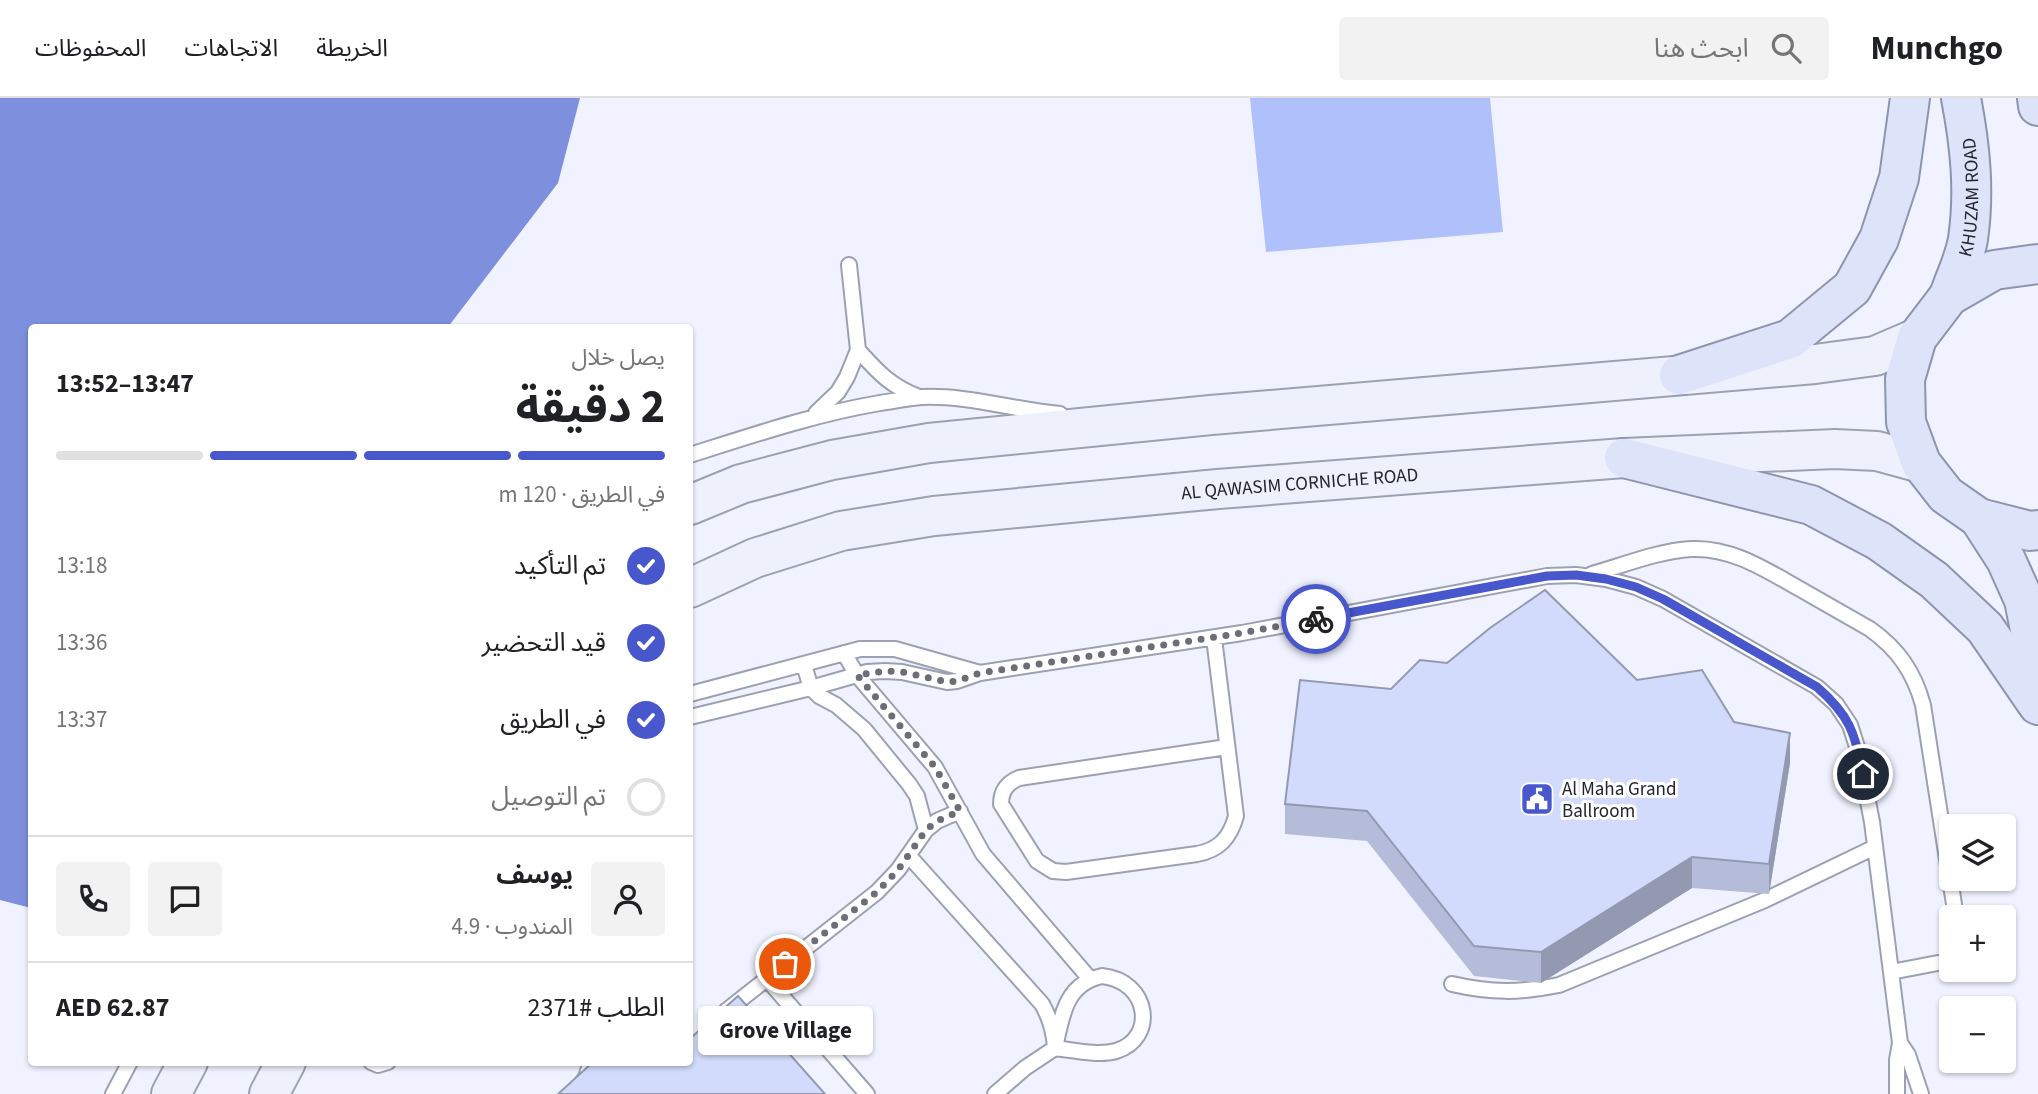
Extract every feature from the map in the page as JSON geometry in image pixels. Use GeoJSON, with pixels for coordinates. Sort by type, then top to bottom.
{"type":"FeatureCollection","features":[{"type":"Feature","properties":{"kind":"main road"},"geometry":{"type":"LineString","coordinates":[[1679,375],[1790,338],[1852,288],[1879,239],[1899,178],[1910,98]]}},
{"type":"Feature","properties":{"kind":"main road","name":"KHUZAM ROAD"},"geometry":{"type":"LineString","coordinates":[[1949,296],[1967,241],[1972,186],[1961,98]]}},
{"type":"Feature","properties":{"kind":"main road"},"geometry":{"type":"LineString","coordinates":[[2037,98],[2038,106]]}},
{"type":"Feature","properties":{"kind":"main road"},"geometry":{"type":"LineString","coordinates":[[2038,264],[1994,270],[1949,296],[1917,338],[1905,379],[1906,422],[1921,463],[1946,495],[1979,518],[2030,531],[2038,530]]}},
{"type":"Feature","properties":{"kind":"main road"},"geometry":{"type":"LineString","coordinates":[[693,504],[741,484],[832,460],[929,443],[1170,419],[1815,364],[1874,356],[1917,338]]}},
{"type":"Feature","properties":{"kind":"main road","name":"AL QAWASIM CORNICHE ROAD"},"geometry":{"type":"LineString","coordinates":[[693,587],[755,558],[841,531],[934,516],[1218,489],[1624,458],[1835,449],[1877,452],[1921,463]]}},
{"type":"Feature","properties":{"kind":"main road"},"geometry":{"type":"LineString","coordinates":[[1624,458],[1811,505],[1879,541],[1934,580],[1985,628],[2038,705]]}},
{"type":"Feature","properties":{"kind":"main road"},"geometry":{"type":"LineString","coordinates":[[1979,518],[2006,560],[2024,600],[2038,670]]}},
{"type":"Feature","properties":{"kind":"main road"},"geometry":{"type":"LineString","coordinates":[[171,1094],[186,1066]]}},
{"type":"Feature","properties":{"kind":"main road"},"geometry":{"type":"LineString","coordinates":[[269,1094],[284,1066]]}},
{"type":"Feature","properties":{"kind":"lane"},"geometry":{"type":"LineString","coordinates":[[812,417],[838,392],[858,349],[849,265]]}},
{"type":"Feature","properties":{"kind":"lane"},"geometry":{"type":"LineString","coordinates":[[858,349],[884,379],[921,397]]}},
{"type":"Feature","properties":{"kind":"lane"},"geometry":{"type":"LineString","coordinates":[[693,454],[838,410],[921,397],[961,398],[1049,414],[1170,419]]}},
{"type":"Feature","properties":{"kind":"lane"},"geometry":{"type":"LineString","coordinates":[[1586,576],[1673,551],[1715,550],[1756,564],[1885,639],[1908,666],[1918,685],[1954,905]]}},
{"type":"Feature","properties":{"kind":"lane"},"geometry":{"type":"LineString","coordinates":[[693,717],[857,675],[885,671],[902,672],[947,682],[957,681],[980,673],[1214,638],[1547,576],[1586,576],[1636,587],[1663,599],[1817,687],[1836,704],[1850,725],[1858,750],[1875,847],[1891,972],[1900,1043],[1897,1094]]}},
{"type":"Feature","properties":{"kind":"lane"},"geometry":{"type":"LineString","coordinates":[[1214,638],[1236,817],[1233,829],[1217,848],[1208,852],[1066,872],[1053,871],[1037,861],[1001,804],[1004,789],[1010,781],[1019,778],[1227,747]]}},
{"type":"Feature","properties":{"kind":"lane"},"geometry":{"type":"LineString","coordinates":[[693,693],[860,649],[895,649],[980,673]]}},
{"type":"Feature","properties":{"kind":"lane"},"geometry":{"type":"LineString","coordinates":[[844,653],[857,675],[935,767],[983,854],[1090,979]]}},
{"type":"Feature","properties":{"kind":"lane"},"geometry":{"type":"LineString","coordinates":[[804,664],[811,688],[864,729],[893,763],[917,796],[926,830]]}},
{"type":"Feature","properties":{"kind":"lane"},"geometry":{"type":"LineString","coordinates":[[722,1015],[877,892],[898,870],[926,830],[937,821],[960,811]]}},
{"type":"Feature","properties":{"kind":"lane"},"geometry":{"type":"LineString","coordinates":[[1452,984],[1480,990],[1510,992],[1559,985],[1765,900],[1875,847]]}},
{"type":"Feature","properties":{"kind":"lane"},"geometry":{"type":"LineString","coordinates":[[909,856],[1042,1004],[1050,1017],[1055,1048]]}},
{"type":"Feature","properties":{"kind":"lane"},"geometry":{"type":"LineString","coordinates":[[1891,972],[1939,963]]}},
{"type":"Feature","properties":{"kind":"lane"},"geometry":{"type":"LineString","coordinates":[[995,1094],[1025,1068],[1055,1048],[1113,1052],[1125,1047],[1135,1038],[1141,1027],[1143,1014],[1134,990],[1114,977],[1102,976],[1080,985],[1069,998],[1062,1015],[1055,1048]]}},
{"type":"Feature","properties":{"kind":"lane"},"geometry":{"type":"LineString","coordinates":[[767,979],[867,1094]]}},
{"type":"Feature","properties":{"kind":"lane"},"geometry":{"type":"LineString","coordinates":[[1900,1043],[1908,1055],[1921,1094]]}},
{"type":"Feature","properties":{"kind":"lane"},"geometry":{"type":"LineString","coordinates":[[113,1094],[128,1066]]}},
{"type":"Feature","properties":{"kind":"lane"},"geometry":{"type":"LineString","coordinates":[[575,1094],[586,1077],[589,1066]]}},
{"type":"Feature","properties":{"kind":"shaded area"},"geometry":{"type":"Polygon","coordinates":[[[0,98],[580,98],[558,183],[450,324],[28,324],[28,907],[0,900],[0,98]]]}},
{"type":"Feature","properties":{"kind":"shaded area"},"geometry":{"type":"Polygon","coordinates":[[[1250,98],[1490,98],[1503,232],[1266,252],[1250,98]]]}},
{"type":"Feature","properties":{"kind":"building","name":"Al Maha Grand Ballroom"},"geometry":{"type":"Polygon","coordinates":[[[1545,590],[1637,680],[1702,670],[1734,722],[1790,733],[1769,864],[1692,857],[1541,952],[1474,946],[1367,811],[1285,804],[1300,680],[1391,689],[1420,660],[1447,663],[1490,628],[1545,590]]]}},
{"type":"Feature","properties":{"kind":"building"},"geometry":{"type":"Polygon","coordinates":[[[738,996],[825,1094],[558,1094],[589,1066],[693,1066],[693,1036],[738,996]]]}},
{"type":"Feature","properties":{"kind":"way so far"},"geometry":{"type":"LineString","coordinates":[[785,964],[877,892],[898,870],[926,830],[937,821],[960,811],[935,767],[857,675],[867,672],[902,672],[947,682],[957,681],[980,673],[1316,619]]}},
{"type":"Feature","properties":{"kind":"place","name":"Al Maha Grand Ballroom"},"geometry":{"type":"Point","coordinates":[1537,799]}},
{"type":"Feature","properties":{"kind":"place","name":"Grove Village"},"geometry":{"type":"Point","coordinates":[785,964]}},
{"type":"Feature","properties":{"kind":"route"},"geometry":{"type":"LineString","coordinates":[[1316,619],[1547,576],[1576,575],[1636,587],[1663,599],[1817,687],[1836,704],[1850,725],[1863,774]]}}]}
